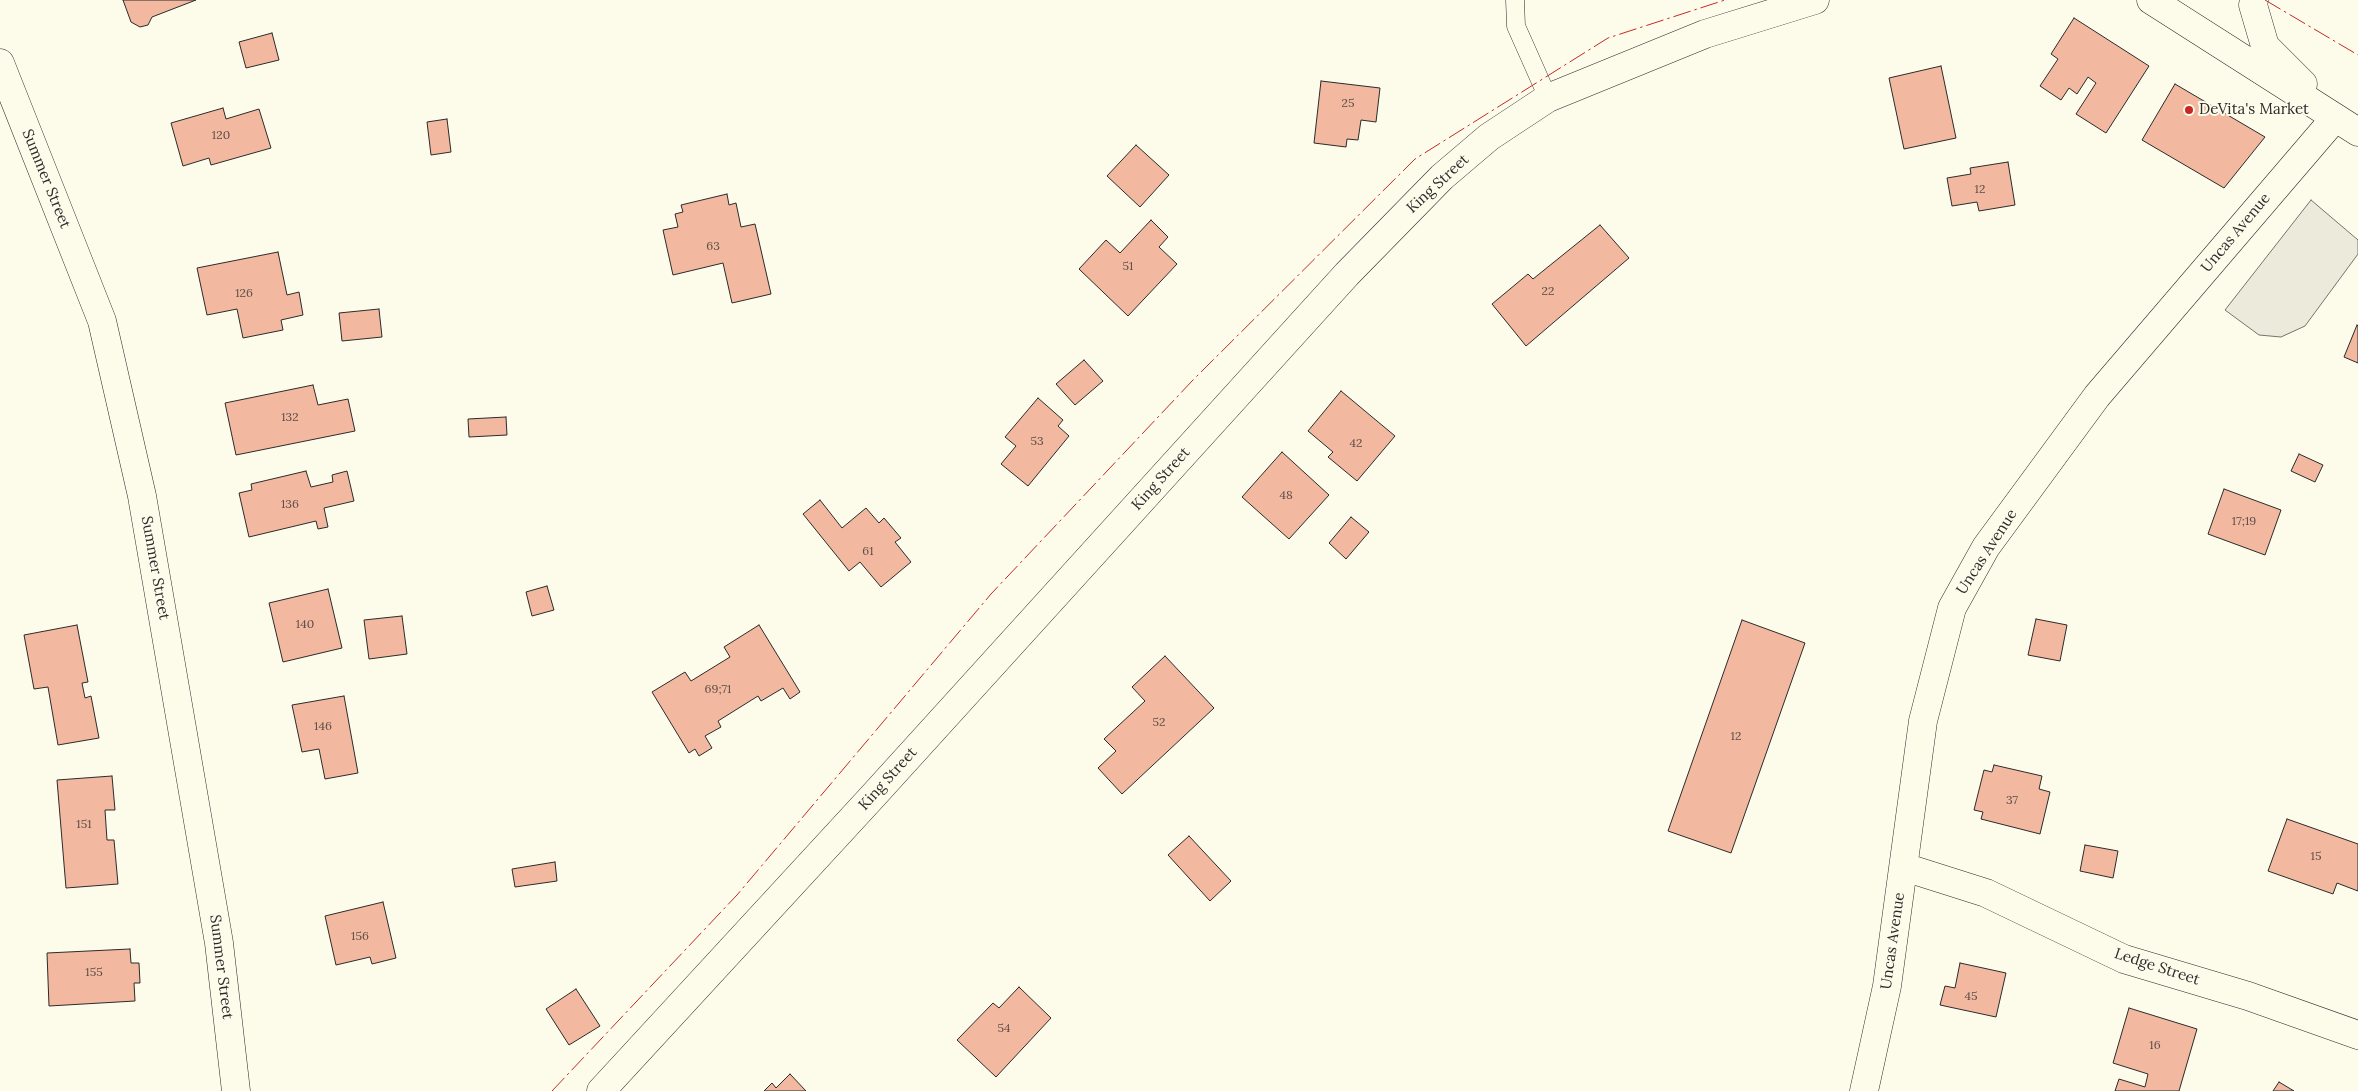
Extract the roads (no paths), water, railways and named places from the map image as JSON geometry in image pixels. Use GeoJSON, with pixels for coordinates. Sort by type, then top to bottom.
{"type":"FeatureCollection","features":[{"type":"Feature","properties":{"kind":"main road","name":"King Street"},"geometry":{"type":"LineString","coordinates":[[601,1091],[873,796],[1347,274],[1442,177],[1489,137],[1548,98],[1705,34],[1814,0]]}},
{"type":"Feature","properties":{"kind":"main road"},"geometry":{"type":"LineString","coordinates":[[2151,0],[2358,132]]}},
{"type":"Feature","properties":{"kind":"main road"},"geometry":{"type":"LineString","coordinates":[[2254,0],[2253,5],[2265,46],[2335,118]]}},
{"type":"Feature","properties":{"kind":"main road","name":"Summer Street"},"geometry":{"type":"LineString","coordinates":[[0,63],[102,320],[142,496],[219,943],[236,1091]]}},
{"type":"Feature","properties":{"kind":"main road","name":"Uncas Avenue"},"geometry":{"type":"LineString","coordinates":[[1864,1091],[1887,986],[1923,721],[1952,608],[1986,547],[2097,396],[2335,118]]}},
{"type":"Feature","properties":{"kind":"main road","name":"Ledge Street"},"geometry":{"type":"LineString","coordinates":[[1904,867],[1986,893],[2124,959],[2248,996],[2358,1036]]}},
{"type":"Feature","properties":{"kind":"lane"},"geometry":{"type":"LineString","coordinates":[[1515,0],[1516,26],[1548,98]]}},
{"type":"Feature","properties":{"kind":"place","name":"DeVita's Market"},"geometry":{"type":"Point","coordinates":[2189,110]}}]}
